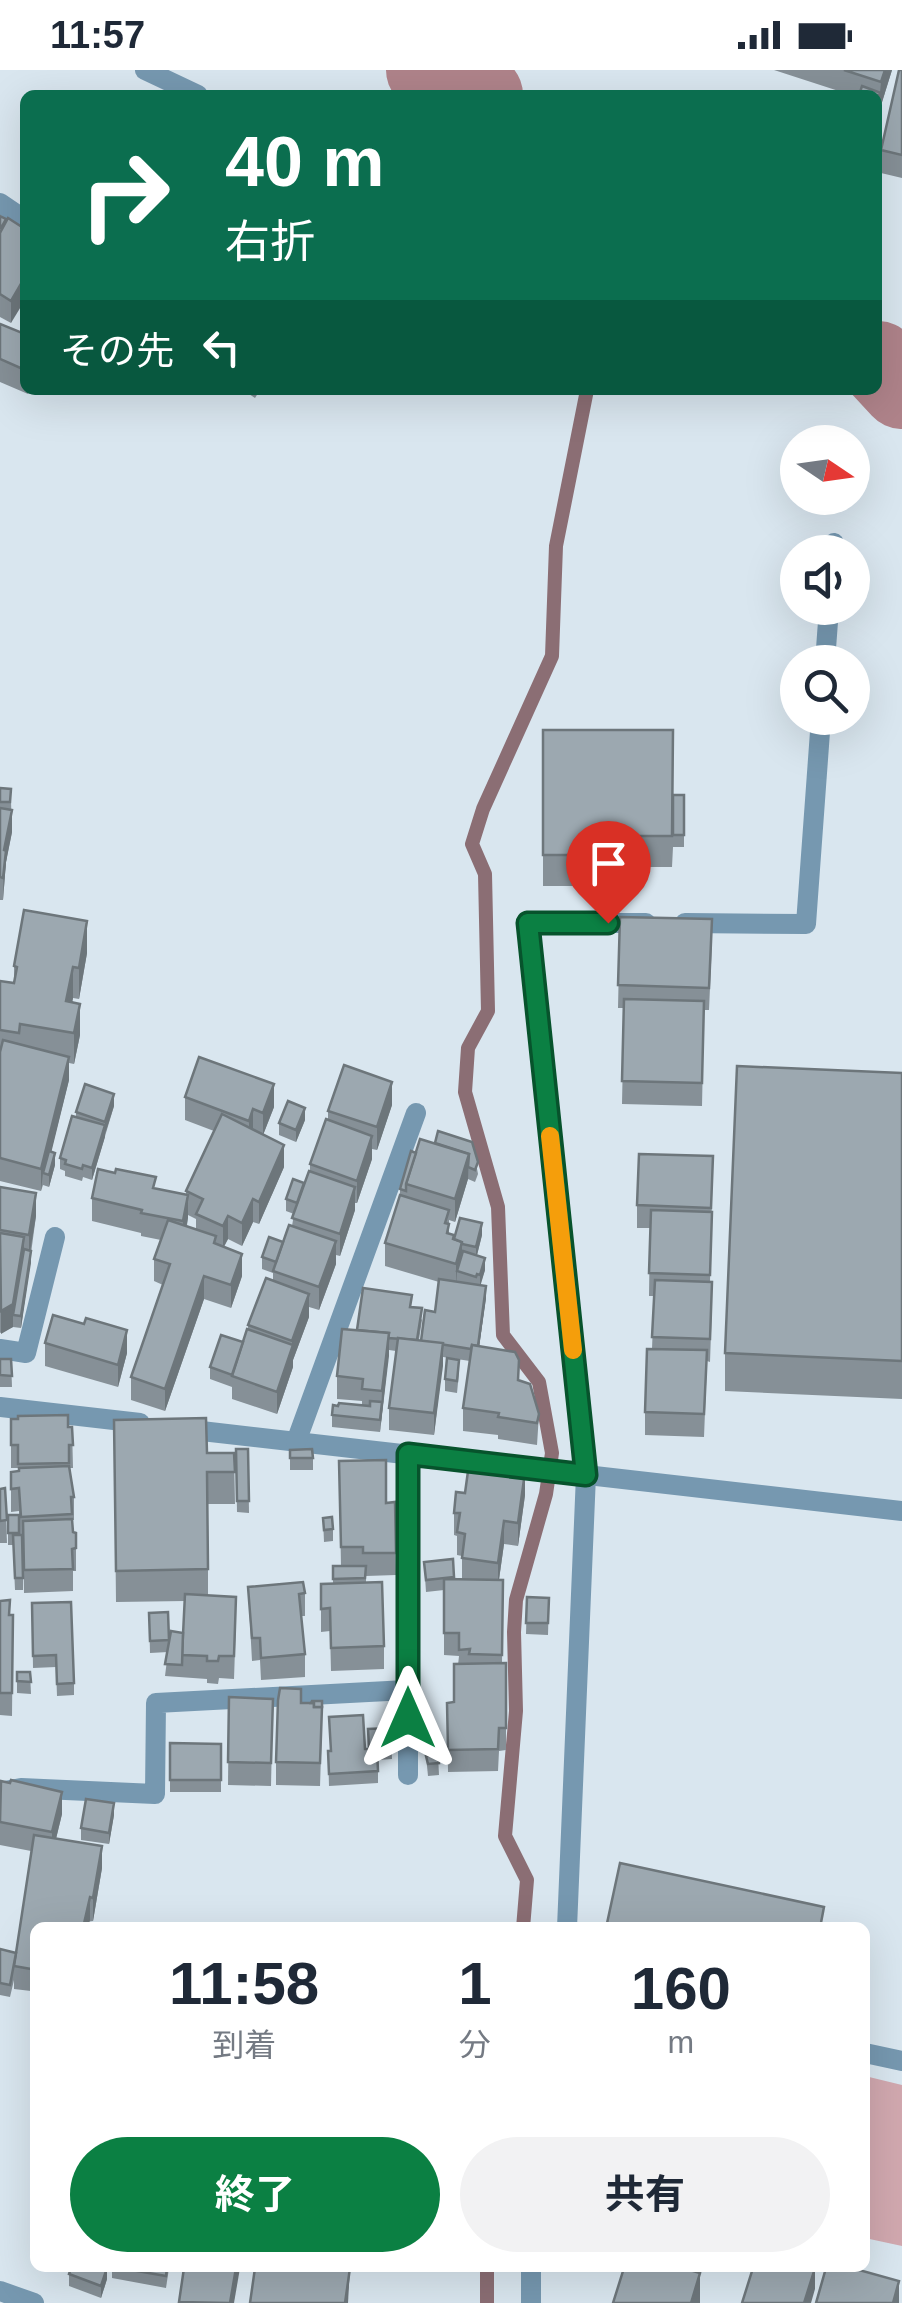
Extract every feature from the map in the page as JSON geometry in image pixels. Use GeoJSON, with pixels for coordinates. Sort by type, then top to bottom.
{"type":"FeatureCollection","features":[{"type":"Feature","properties":{"kind":"street"},"geometry":{"type":"LineString","coordinates":[[145,70],[187,90]]}},
{"type":"Feature","properties":{"kind":"street"},"geometry":{"type":"LineString","coordinates":[[567,1922],[586,1475],[528,923],[806,924],[820,735]]}},
{"type":"Feature","properties":{"kind":"street"},"geometry":{"type":"LineString","coordinates":[[296,1442],[416,1114]]}},
{"type":"Feature","properties":{"kind":"street"},"geometry":{"type":"LineString","coordinates":[[0,1349],[26,1353],[55,1237]]}},
{"type":"Feature","properties":{"kind":"street"},"geometry":{"type":"LineString","coordinates":[[0,1407],[902,1511]]}},
{"type":"Feature","properties":{"kind":"street"},"geometry":{"type":"LineString","coordinates":[[408,1454],[408,1775]]}},
{"type":"Feature","properties":{"kind":"street"},"geometry":{"type":"LineString","coordinates":[[0,1792],[21,1788],[155,1794],[156,1703],[407,1690]]}},
{"type":"Feature","properties":{"kind":"street"},"geometry":{"type":"LineString","coordinates":[[870,2054],[902,2061]]}},
{"type":"Feature","properties":{"kind":"street"},"geometry":{"type":"LineString","coordinates":[[531,2272],[532,2303]]}},
{"type":"Feature","properties":{"kind":"street"},"geometry":{"type":"LineString","coordinates":[[0,2290],[34,2303]]}},
{"type":"Feature","properties":{"kind":"shaded area"},"geometry":{"type":"Polygon","coordinates":[[[870,2077],[902,2085],[902,2246],[870,2239],[870,2077]]]}},
{"type":"Feature","properties":{"kind":"building"},"geometry":{"type":"Polygon","coordinates":[[[844,70],[885,70],[881,82],[844,70]]]}},
{"type":"Feature","properties":{"kind":"building"},"geometry":{"type":"Polygon","coordinates":[[[902,70],[902,155],[882,150],[902,70]]]}},
{"type":"Feature","properties":{"kind":"building"},"geometry":{"type":"Polygon","coordinates":[[[8,218],[20,226],[20,286],[11,301],[0,294],[0,233],[8,218]]]}},
{"type":"Feature","properties":{"kind":"building"},"geometry":{"type":"Polygon","coordinates":[[[0,324],[20,332],[20,368],[0,359],[0,324]]]}},
{"type":"Feature","properties":{"kind":"building"},"geometry":{"type":"Polygon","coordinates":[[[543,730],[673,730],[672,836],[595,836],[595,855],[543,855],[543,730]]]}},
{"type":"Feature","properties":{"kind":"building"},"geometry":{"type":"Polygon","coordinates":[[[0,788],[11,789],[10,802],[0,802],[0,788]]]}},
{"type":"Feature","properties":{"kind":"building"},"geometry":{"type":"Polygon","coordinates":[[[673,795],[684,795],[684,835],[673,835],[673,795]]]}},
{"type":"Feature","properties":{"kind":"building"},"geometry":{"type":"Polygon","coordinates":[[[0,808],[12,810],[3,878],[0,877],[0,808]]]}},
{"type":"Feature","properties":{"kind":"building"},"geometry":{"type":"Polygon","coordinates":[[[24,910],[87,921],[79,968],[73,967],[66,1001],[80,1004],[74,1033],[20,1024],[19,1033],[0,1030],[0,981],[14,983],[24,910]]]}},
{"type":"Feature","properties":{"kind":"building"},"geometry":{"type":"Polygon","coordinates":[[[620,917],[712,919],[709,988],[618,985],[620,917]]]}},
{"type":"Feature","properties":{"kind":"building"},"geometry":{"type":"Polygon","coordinates":[[[624,999],[704,1001],[702,1083],[622,1081],[624,999]]]}},
{"type":"Feature","properties":{"kind":"building"},"geometry":{"type":"Polygon","coordinates":[[[3,1040],[69,1057],[41,1169],[0,1158],[3,1040]]]}},
{"type":"Feature","properties":{"kind":"building"},"geometry":{"type":"Polygon","coordinates":[[[199,1057],[274,1084],[263,1113],[253,1109],[249,1121],[185,1097],[199,1057]]]}},
{"type":"Feature","properties":{"kind":"building"},"geometry":{"type":"Polygon","coordinates":[[[344,1065],[392,1082],[377,1127],[328,1111],[344,1065]]]}},
{"type":"Feature","properties":{"kind":"building"},"geometry":{"type":"Polygon","coordinates":[[[737,1066],[902,1073],[902,1361],[725,1353],[737,1066]]]}},
{"type":"Feature","properties":{"kind":"building"},"geometry":{"type":"Polygon","coordinates":[[[85,1084],[114,1094],[105,1122],[76,1112],[85,1084]]]}},
{"type":"Feature","properties":{"kind":"building"},"geometry":{"type":"Polygon","coordinates":[[[288,1101],[305,1108],[296,1130],[279,1123],[288,1101]]]}},
{"type":"Feature","properties":{"kind":"building"},"geometry":{"type":"Polygon","coordinates":[[[222,1114],[284,1145],[259,1202],[253,1199],[242,1223],[228,1216],[223,1226],[196,1214],[203,1199],[186,1191],[222,1114]]]}},
{"type":"Feature","properties":{"kind":"building"},"geometry":{"type":"Polygon","coordinates":[[[72,1116],[105,1125],[92,1168],[65,1164],[66,1160],[60,1158],[72,1116]]]}},
{"type":"Feature","properties":{"kind":"building"},"geometry":{"type":"Polygon","coordinates":[[[326,1119],[372,1136],[357,1181],[310,1164],[326,1119]]]}},
{"type":"Feature","properties":{"kind":"building"},"geometry":{"type":"Polygon","coordinates":[[[438,1131],[472,1142],[478,1162],[475,1170],[468,1167],[469,1154],[435,1143],[438,1131]]]}},
{"type":"Feature","properties":{"kind":"building"},"geometry":{"type":"Polygon","coordinates":[[[420,1139],[469,1154],[455,1199],[406,1184],[420,1139]]]}},
{"type":"Feature","properties":{"kind":"building"},"geometry":{"type":"Polygon","coordinates":[[[49,1151],[55,1153],[49,1175],[43,1173],[49,1151]]]}},
{"type":"Feature","properties":{"kind":"building"},"geometry":{"type":"Polygon","coordinates":[[[411,1151],[416,1153],[406,1191],[400,1189],[411,1151]]]}},
{"type":"Feature","properties":{"kind":"building"},"geometry":{"type":"Polygon","coordinates":[[[639,1154],[713,1156],[711,1208],[637,1205],[639,1154]]]}},
{"type":"Feature","properties":{"kind":"building"},"geometry":{"type":"Polygon","coordinates":[[[98,1169],[156,1177],[153,1188],[188,1195],[183,1221],[92,1198],[98,1169]]]}},
{"type":"Feature","properties":{"kind":"building"},"geometry":{"type":"Polygon","coordinates":[[[309,1171],[355,1187],[340,1234],[292,1218],[309,1171]]]}},
{"type":"Feature","properties":{"kind":"building"},"geometry":{"type":"Polygon","coordinates":[[[293,1179],[304,1183],[297,1203],[286,1199],[293,1179]]]}},
{"type":"Feature","properties":{"kind":"building"},"geometry":{"type":"Polygon","coordinates":[[[0,1187],[36,1193],[29,1235],[0,1230],[0,1187]]]}},
{"type":"Feature","properties":{"kind":"building"},"geometry":{"type":"Polygon","coordinates":[[[400,1195],[449,1210],[447,1233],[462,1242],[456,1264],[385,1243],[400,1195]]]}},
{"type":"Feature","properties":{"kind":"building"},"geometry":{"type":"Polygon","coordinates":[[[651,1210],[712,1212],[710,1275],[649,1273],[651,1210]]]}},
{"type":"Feature","properties":{"kind":"building"},"geometry":{"type":"Polygon","coordinates":[[[460,1218],[482,1223],[476,1247],[454,1239],[460,1218]]]}},
{"type":"Feature","properties":{"kind":"building"},"geometry":{"type":"Polygon","coordinates":[[[168,1220],[216,1236],[214,1243],[242,1254],[231,1285],[204,1276],[165,1389],[131,1377],[170,1264],[154,1259],[168,1220]]]}},
{"type":"Feature","properties":{"kind":"building"},"geometry":{"type":"Polygon","coordinates":[[[289,1225],[336,1241],[319,1287],[273,1271],[289,1225]]]}},
{"type":"Feature","properties":{"kind":"building"},"geometry":{"type":"Polygon","coordinates":[[[0,1233],[24,1237],[13,1304],[1,1311],[0,1233]]]}},
{"type":"Feature","properties":{"kind":"building"},"geometry":{"type":"Polygon","coordinates":[[[269,1237],[283,1242],[276,1262],[262,1257],[269,1237]]]}},
{"type":"Feature","properties":{"kind":"building"},"geometry":{"type":"Polygon","coordinates":[[[24,1249],[31,1251],[21,1316],[13,1315],[24,1249]]]}},
{"type":"Feature","properties":{"kind":"building"},"geometry":{"type":"Polygon","coordinates":[[[463,1251],[485,1258],[480,1275],[457,1271],[463,1251]]]}},
{"type":"Feature","properties":{"kind":"building"},"geometry":{"type":"Polygon","coordinates":[[[266,1278],[309,1294],[292,1341],[248,1325],[266,1278]]]}},
{"type":"Feature","properties":{"kind":"building"},"geometry":{"type":"Polygon","coordinates":[[[439,1279],[486,1286],[478,1346],[472,1345],[471,1349],[421,1341],[425,1310],[435,1312],[439,1279]]]}},
{"type":"Feature","properties":{"kind":"building"},"geometry":{"type":"Polygon","coordinates":[[[655,1280],[712,1282],[710,1339],[652,1337],[655,1280]]]}},
{"type":"Feature","properties":{"kind":"building"},"geometry":{"type":"Polygon","coordinates":[[[363,1288],[412,1295],[410,1307],[422,1308],[417,1340],[357,1330],[363,1288]]]}},
{"type":"Feature","properties":{"kind":"building"},"geometry":{"type":"Polygon","coordinates":[[[53,1315],[84,1324],[86,1318],[127,1330],[118,1365],[45,1343],[53,1315]]]}},
{"type":"Feature","properties":{"kind":"building"},"geometry":{"type":"Polygon","coordinates":[[[247,1329],[293,1345],[277,1392],[232,1376],[247,1329]]]}},
{"type":"Feature","properties":{"kind":"building"},"geometry":{"type":"Polygon","coordinates":[[[342,1329],[389,1333],[382,1391],[362,1389],[363,1379],[337,1376],[342,1329]]]}},
{"type":"Feature","properties":{"kind":"building"},"geometry":{"type":"Polygon","coordinates":[[[221,1335],[243,1342],[232,1375],[210,1367],[221,1335]]]}},
{"type":"Feature","properties":{"kind":"building"},"geometry":{"type":"Polygon","coordinates":[[[398,1338],[443,1343],[434,1413],[389,1408],[398,1338]]]}},
{"type":"Feature","properties":{"kind":"building"},"geometry":{"type":"Polygon","coordinates":[[[472,1345],[515,1352],[519,1360],[518,1380],[530,1384],[539,1414],[537,1423],[463,1408],[472,1345]]]}},
{"type":"Feature","properties":{"kind":"building"},"geometry":{"type":"Polygon","coordinates":[[[647,1349],[707,1350],[704,1414],[645,1412],[647,1349]]]}},
{"type":"Feature","properties":{"kind":"building"},"geometry":{"type":"Polygon","coordinates":[[[447,1358],[459,1360],[457,1381],[445,1379],[447,1358]]]}},
{"type":"Feature","properties":{"kind":"building"},"geometry":{"type":"Polygon","coordinates":[[[0,1359],[11,1359],[12,1376],[0,1375],[0,1359]]]}},
{"type":"Feature","properties":{"kind":"building"},"geometry":{"type":"Polygon","coordinates":[[[370,1401],[382,1402],[380,1420],[332,1415],[333,1405],[370,1406],[370,1401]]]}},
{"type":"Feature","properties":{"kind":"building"},"geometry":{"type":"Polygon","coordinates":[[[68,1415],[73,1445],[69,1445],[69,1463],[18,1464],[18,1445],[11,1445],[11,1419],[68,1415]]]}},
{"type":"Feature","properties":{"kind":"building"},"geometry":{"type":"Polygon","coordinates":[[[206,1418],[207,1453],[234,1453],[235,1472],[207,1472],[208,1569],[116,1571],[114,1420],[206,1418]]]}},
{"type":"Feature","properties":{"kind":"building"},"geometry":{"type":"Polygon","coordinates":[[[236,1449],[248,1449],[249,1501],[237,1501],[236,1449]]]}},
{"type":"Feature","properties":{"kind":"building"},"geometry":{"type":"Polygon","coordinates":[[[312,1449],[313,1458],[290,1458],[290,1450],[312,1449]]]}},
{"type":"Feature","properties":{"kind":"building"},"geometry":{"type":"Polygon","coordinates":[[[386,1460],[386,1503],[395,1502],[396,1553],[363,1553],[363,1547],[341,1547],[339,1461],[386,1460]]]}},
{"type":"Feature","properties":{"kind":"building"},"geometry":{"type":"Polygon","coordinates":[[[469,1464],[525,1472],[518,1523],[504,1521],[498,1563],[462,1558],[465,1534],[457,1532],[460,1513],[454,1513],[456,1492],[465,1493],[469,1464]]]}},
{"type":"Feature","properties":{"kind":"building"},"geometry":{"type":"Polygon","coordinates":[[[69,1466],[74,1497],[72,1514],[21,1517],[19,1488],[11,1489],[11,1472],[19,1468],[69,1466]]]}},
{"type":"Feature","properties":{"kind":"building"},"geometry":{"type":"Polygon","coordinates":[[[5,1488],[7,1520],[0,1521],[0,1489],[5,1488]]]}},
{"type":"Feature","properties":{"kind":"building"},"geometry":{"type":"Polygon","coordinates":[[[8,1515],[19,1515],[19,1533],[8,1533],[8,1515]]]}},
{"type":"Feature","properties":{"kind":"building"},"geometry":{"type":"Polygon","coordinates":[[[332,1517],[333,1529],[324,1530],[323,1518],[332,1517]]]}},
{"type":"Feature","properties":{"kind":"building"},"geometry":{"type":"Polygon","coordinates":[[[72,1519],[76,1533],[73,1569],[24,1570],[23,1521],[72,1519]]]}},
{"type":"Feature","properties":{"kind":"building"},"geometry":{"type":"Polygon","coordinates":[[[13,1535],[22,1535],[23,1578],[15,1578],[13,1535]]]}},
{"type":"Feature","properties":{"kind":"building"},"geometry":{"type":"Polygon","coordinates":[[[453,1559],[454,1577],[426,1580],[424,1562],[453,1559]]]}},
{"type":"Feature","properties":{"kind":"building"},"geometry":{"type":"Polygon","coordinates":[[[333,1566],[366,1566],[365,1578],[333,1579],[333,1566]]]}},
{"type":"Feature","properties":{"kind":"building"},"geometry":{"type":"Polygon","coordinates":[[[444,1579],[503,1580],[502,1655],[469,1654],[470,1649],[459,1650],[459,1633],[444,1633],[444,1579]]]}},
{"type":"Feature","properties":{"kind":"building"},"geometry":{"type":"Polygon","coordinates":[[[303,1582],[305,1593],[299,1594],[305,1654],[261,1658],[260,1638],[252,1638],[248,1587],[303,1582]]]}},
{"type":"Feature","properties":{"kind":"building"},"geometry":{"type":"Polygon","coordinates":[[[382,1582],[384,1646],[331,1648],[330,1608],[321,1609],[321,1584],[382,1582]]]}},
{"type":"Feature","properties":{"kind":"building"},"geometry":{"type":"Polygon","coordinates":[[[185,1594],[236,1597],[234,1656],[207,1661],[207,1656],[182,1655],[185,1594]]]}},
{"type":"Feature","properties":{"kind":"building"},"geometry":{"type":"Polygon","coordinates":[[[527,1597],[549,1598],[548,1623],[526,1623],[527,1597]]]}},
{"type":"Feature","properties":{"kind":"building"},"geometry":{"type":"Polygon","coordinates":[[[10,1600],[12,1693],[0,1693],[0,1601],[10,1600]]]}},
{"type":"Feature","properties":{"kind":"building"},"geometry":{"type":"Polygon","coordinates":[[[71,1602],[74,1683],[57,1684],[56,1655],[33,1656],[32,1603],[71,1602]]]}},
{"type":"Feature","properties":{"kind":"building"},"geometry":{"type":"Polygon","coordinates":[[[168,1612],[169,1640],[150,1641],[149,1613],[168,1612]]]}},
{"type":"Feature","properties":{"kind":"building"},"geometry":{"type":"Polygon","coordinates":[[[171,1631],[183,1633],[182,1665],[165,1664],[171,1631]]]}},
{"type":"Feature","properties":{"kind":"building"},"geometry":{"type":"Polygon","coordinates":[[[506,1663],[506,1728],[499,1728],[498,1749],[448,1750],[447,1703],[454,1702],[454,1664],[506,1663]]]}},
{"type":"Feature","properties":{"kind":"building"},"geometry":{"type":"Polygon","coordinates":[[[17,1672],[30,1672],[31,1682],[17,1681],[17,1672]]]}},
{"type":"Feature","properties":{"kind":"building"},"geometry":{"type":"Polygon","coordinates":[[[280,1688],[301,1689],[301,1703],[322,1707],[320,1763],[276,1762],[280,1688]]]}},
{"type":"Feature","properties":{"kind":"building"},"geometry":{"type":"Polygon","coordinates":[[[229,1697],[273,1699],[271,1763],[228,1762],[229,1697]]]}},
{"type":"Feature","properties":{"kind":"building"},"geometry":{"type":"Polygon","coordinates":[[[363,1715],[365,1749],[369,1749],[368,1729],[391,1728],[392,1747],[377,1748],[378,1771],[329,1774],[329,1717],[363,1715]]]}},
{"type":"Feature","properties":{"kind":"building"},"geometry":{"type":"Polygon","coordinates":[[[170,1743],[221,1744],[221,1780],[170,1780],[170,1743]]]}},
{"type":"Feature","properties":{"kind":"building"},"geometry":{"type":"Polygon","coordinates":[[[438,1755],[439,1763],[428,1764],[426,1756],[438,1755]]]}},
{"type":"Feature","properties":{"kind":"building"},"geometry":{"type":"Polygon","coordinates":[[[1,1781],[62,1792],[52,1832],[0,1822],[1,1781]]]}},
{"type":"Feature","properties":{"kind":"building"},"geometry":{"type":"Polygon","coordinates":[[[86,1799],[114,1803],[109,1833],[81,1828],[86,1799]]]}},
{"type":"Feature","properties":{"kind":"building"},"geometry":{"type":"Polygon","coordinates":[[[34,1835],[102,1846],[84,1922],[30,1922],[30,1969],[14,1966],[34,1835]]]}},
{"type":"Feature","properties":{"kind":"building"},"geometry":{"type":"Polygon","coordinates":[[[620,1863],[824,1907],[821,1922],[607,1922],[620,1863]]]}},
{"type":"Feature","properties":{"kind":"building"},"geometry":{"type":"Polygon","coordinates":[[[0,1949],[16,1953],[10,1985],[0,1983],[0,1949]]]}},
{"type":"Feature","properties":{"kind":"building"},"geometry":{"type":"Polygon","coordinates":[[[70,2272],[106,2272],[101,2286],[70,2272]]]}},
{"type":"Feature","properties":{"kind":"building"},"geometry":{"type":"Polygon","coordinates":[[[183,2272],[235,2272],[230,2303],[179,2302],[183,2272]]]}},
{"type":"Feature","properties":{"kind":"building"},"geometry":{"type":"Polygon","coordinates":[[[254,2272],[349,2272],[345,2303],[250,2303],[254,2272]]]}},
{"type":"Feature","properties":{"kind":"building"},"geometry":{"type":"Polygon","coordinates":[[[623,2272],[700,2273],[691,2303],[613,2303],[623,2272]]]}},
{"type":"Feature","properties":{"kind":"building"},"geometry":{"type":"Polygon","coordinates":[[[752,2272],[814,2272],[804,2303],[742,2303],[752,2272]]]}},
{"type":"Feature","properties":{"kind":"building"},"geometry":{"type":"Polygon","coordinates":[[[825,2272],[866,2272],[899,2281],[893,2303],[816,2303],[825,2272]]]}},
{"type":"Feature","properties":{"kind":"waterway"},"geometry":{"type":"LineString","coordinates":[[427,70],[471,90]]}},
{"type":"Feature","properties":{"kind":"waterway"},"geometry":{"type":"LineString","coordinates":[[882,366],[902,388]]}},
{"type":"Feature","properties":{"kind":"waterway"},"geometry":{"type":"LineString","coordinates":[[524,1922],[527,1880],[505,1836],[516,1711],[514,1632],[516,1600],[546,1494],[552,1453],[539,1382],[503,1335],[498,1207],[465,1092],[468,1048],[488,1011],[485,874],[472,844],[483,809],[552,656],[556,546],[586,395]]}},
{"type":"Feature","properties":{"kind":"waterway"},"geometry":{"type":"LineString","coordinates":[[487,2272],[487,2303]]}},
{"type":"Feature","properties":{"kind":"slow traffic"},"geometry":{"type":"LineString","coordinates":[[550,1136],[573,1350]]}},
{"type":"Feature","properties":{"kind":"route"},"geometry":{"type":"LineString","coordinates":[[408,1718],[408,1454],[586,1475],[528,923],[608,923]]}}]}
